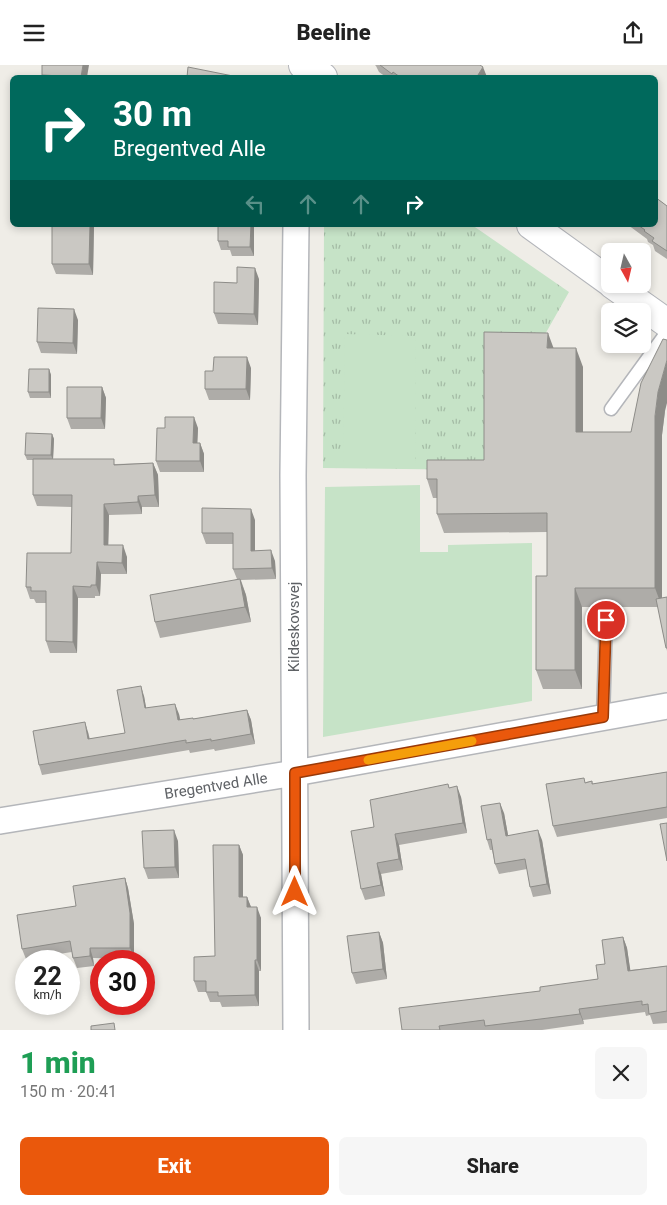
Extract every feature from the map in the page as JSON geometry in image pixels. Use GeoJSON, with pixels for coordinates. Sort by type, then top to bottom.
{"type":"FeatureCollection","features":[{"type":"Feature","properties":{"kind":"street"},"geometry":{"type":"LineString","coordinates":[[303,65],[319,75]]}},
{"type":"Feature","properties":{"kind":"street","name":"Kildeskovsvej"},"geometry":{"type":"LineString","coordinates":[[296,227],[293,475],[296,1030]]}},
{"type":"Feature","properties":{"kind":"street"},"geometry":{"type":"LineString","coordinates":[[534,227],[601,276]]}},
{"type":"Feature","properties":{"kind":"street"},"geometry":{"type":"LineString","coordinates":[[625,293],[667,323]]}},
{"type":"Feature","properties":{"kind":"street","name":"Bregentved Alle"},"geometry":{"type":"LineString","coordinates":[[0,821],[295,773],[667,706]]}},
{"type":"Feature","properties":{"kind":"lane"},"geometry":{"type":"LineString","coordinates":[[611,409],[667,332]]}},
{"type":"Feature","properties":{"kind":"lane"},"geometry":{"type":"LineString","coordinates":[[603,717],[606,620]]}},
{"type":"Feature","properties":{"kind":"green space"},"geometry":{"type":"Polygon","coordinates":[[[324,227],[475,227],[569,292],[539,345],[484,470],[323,468],[324,227]]]}},
{"type":"Feature","properties":{"kind":"green space"},"geometry":{"type":"Polygon","coordinates":[[[345,334],[416,336],[415,465],[343,465],[345,334]]]}},
{"type":"Feature","properties":{"kind":"green space"},"geometry":{"type":"Polygon","coordinates":[[[420,485],[420,552],[448,552],[448,545],[532,543],[532,701],[323,737],[325,487],[420,485]]]}},
{"type":"Feature","properties":{"kind":"building"},"geometry":{"type":"Polygon","coordinates":[[[42,65],[83,65],[81,75],[42,75],[42,65]]]}},
{"type":"Feature","properties":{"kind":"building"},"geometry":{"type":"Polygon","coordinates":[[[380,65],[480,65],[483,67],[478,75],[397,75],[393,72],[392,74],[380,65]]]}},
{"type":"Feature","properties":{"kind":"building"},"geometry":{"type":"Polygon","coordinates":[[[188,67],[228,75],[187,75],[188,67]]]}},
{"type":"Feature","properties":{"kind":"building"},"geometry":{"type":"Polygon","coordinates":[[[658,199],[667,206],[667,251],[652,241],[654,238],[641,227],[658,227],[658,199]]]}},
{"type":"Feature","properties":{"kind":"building"},"geometry":{"type":"Polygon","coordinates":[[[52,227],[90,227],[89,264],[52,264],[52,227]]]}},
{"type":"Feature","properties":{"kind":"building"},"geometry":{"type":"Polygon","coordinates":[[[218,227],[251,227],[250,247],[228,247],[228,241],[218,241],[218,227]]]}},
{"type":"Feature","properties":{"kind":"building"},"geometry":{"type":"Polygon","coordinates":[[[237,267],[255,268],[254,314],[214,313],[214,282],[237,283],[237,267]]]}},
{"type":"Feature","properties":{"kind":"building"},"geometry":{"type":"Polygon","coordinates":[[[38,308],[74,309],[73,343],[37,342],[38,308]]]}},
{"type":"Feature","properties":{"kind":"building"},"geometry":{"type":"Polygon","coordinates":[[[484,332],[548,333],[547,348],[576,348],[576,432],[631,432],[641,383],[663,339],[667,340],[667,360],[658,392],[655,416],[655,588],[575,588],[575,670],[536,670],[536,576],[547,576],[547,513],[437,514],[437,479],[427,479],[427,460],[484,460],[484,332]]]}},
{"type":"Feature","properties":{"kind":"building"},"geometry":{"type":"Polygon","coordinates":[[[214,357],[247,357],[246,389],[205,389],[205,371],[213,371],[214,357]]]}},
{"type":"Feature","properties":{"kind":"building"},"geometry":{"type":"Polygon","coordinates":[[[29,369],[49,369],[49,392],[28,392],[29,369]]]}},
{"type":"Feature","properties":{"kind":"building"},"geometry":{"type":"Polygon","coordinates":[[[67,387],[102,387],[101,418],[67,418],[67,387]]]}},
{"type":"Feature","properties":{"kind":"building"},"geometry":{"type":"Polygon","coordinates":[[[165,417],[194,417],[193,443],[200,443],[200,461],[156,461],[157,428],[165,428],[165,417]]]}},
{"type":"Feature","properties":{"kind":"building"},"geometry":{"type":"Polygon","coordinates":[[[26,433],[52,434],[51,455],[25,455],[26,433]]]}},
{"type":"Feature","properties":{"kind":"building"},"geometry":{"type":"Polygon","coordinates":[[[33,459],[114,459],[114,465],[153,463],[155,495],[138,496],[138,502],[104,504],[104,545],[123,545],[122,563],[97,562],[96,585],[91,585],[91,587],[73,586],[73,642],[46,641],[46,591],[31,591],[31,587],[26,587],[27,553],[71,553],[72,495],[33,495],[33,459]]]}},
{"type":"Feature","properties":{"kind":"building"},"geometry":{"type":"Polygon","coordinates":[[[202,508],[251,509],[251,551],[271,550],[272,568],[233,569],[233,533],[202,533],[202,508]]]}},
{"type":"Feature","properties":{"kind":"building"},"geometry":{"type":"Polygon","coordinates":[[[240,579],[245,607],[155,622],[150,595],[240,579]]]}},
{"type":"Feature","properties":{"kind":"building"},"geometry":{"type":"Polygon","coordinates":[[[667,597],[667,648],[666,648],[656,599],[667,597]]]}},
{"type":"Feature","properties":{"kind":"building"},"geometry":{"type":"Polygon","coordinates":[[[141,686],[145,708],[175,704],[178,720],[247,710],[251,734],[211,741],[211,739],[186,743],[186,740],[39,765],[33,731],[85,722],[88,739],[125,733],[117,690],[141,686]]]}},
{"type":"Feature","properties":{"kind":"building"},"geometry":{"type":"Polygon","coordinates":[[[667,772],[667,807],[553,826],[546,784],[584,778],[585,783],[592,781],[592,784],[667,772]]]}},
{"type":"Feature","properties":{"kind":"building"},"geometry":{"type":"Polygon","coordinates":[[[448,784],[449,788],[457,786],[463,823],[395,834],[399,859],[377,863],[381,885],[361,889],[351,831],[374,827],[370,800],[448,784]]]}},
{"type":"Feature","properties":{"kind":"building"},"geometry":{"type":"Polygon","coordinates":[[[500,803],[506,836],[538,830],[547,884],[530,887],[525,859],[495,864],[491,839],[487,840],[481,806],[500,803]]]}},
{"type":"Feature","properties":{"kind":"building"},"geometry":{"type":"Polygon","coordinates":[[[667,823],[667,861],[660,824],[667,823]]]}},
{"type":"Feature","properties":{"kind":"building"},"geometry":{"type":"Polygon","coordinates":[[[174,830],[175,867],[144,868],[142,831],[174,830]]]}},
{"type":"Feature","properties":{"kind":"building"},"geometry":{"type":"Polygon","coordinates":[[[213,845],[239,845],[239,897],[247,897],[247,907],[257,907],[255,995],[218,996],[218,992],[206,992],[206,981],[194,981],[194,957],[215,956],[213,845]]]}},
{"type":"Feature","properties":{"kind":"building"},"geometry":{"type":"Polygon","coordinates":[[[125,878],[130,913],[130,948],[90,948],[90,956],[80,957],[80,950],[72,950],[70,941],[22,949],[17,915],[76,906],[73,886],[125,878]]]}},
{"type":"Feature","properties":{"kind":"building"},"geometry":{"type":"Polygon","coordinates":[[[379,932],[383,969],[352,973],[347,936],[379,932]]]}},
{"type":"Feature","properties":{"kind":"building"},"geometry":{"type":"Polygon","coordinates":[[[623,937],[628,971],[667,966],[667,1011],[649,1014],[648,1004],[642,1005],[642,1001],[579,1009],[580,1014],[485,1026],[484,1020],[439,1026],[440,1030],[402,1030],[399,1008],[540,991],[540,987],[598,979],[596,965],[605,964],[602,940],[623,937]]]}},
{"type":"Feature","properties":{"kind":"building"},"geometry":{"type":"Polygon","coordinates":[[[114,1023],[115,1030],[91,1030],[91,1026],[114,1023]]]}},
{"type":"Feature","properties":{"kind":"slow traffic"},"geometry":{"type":"LineString","coordinates":[[368,760],[472,741]]}},
{"type":"Feature","properties":{"kind":"route"},"geometry":{"type":"LineString","coordinates":[[295,892],[295,773],[603,717],[606,620]]}}]}
